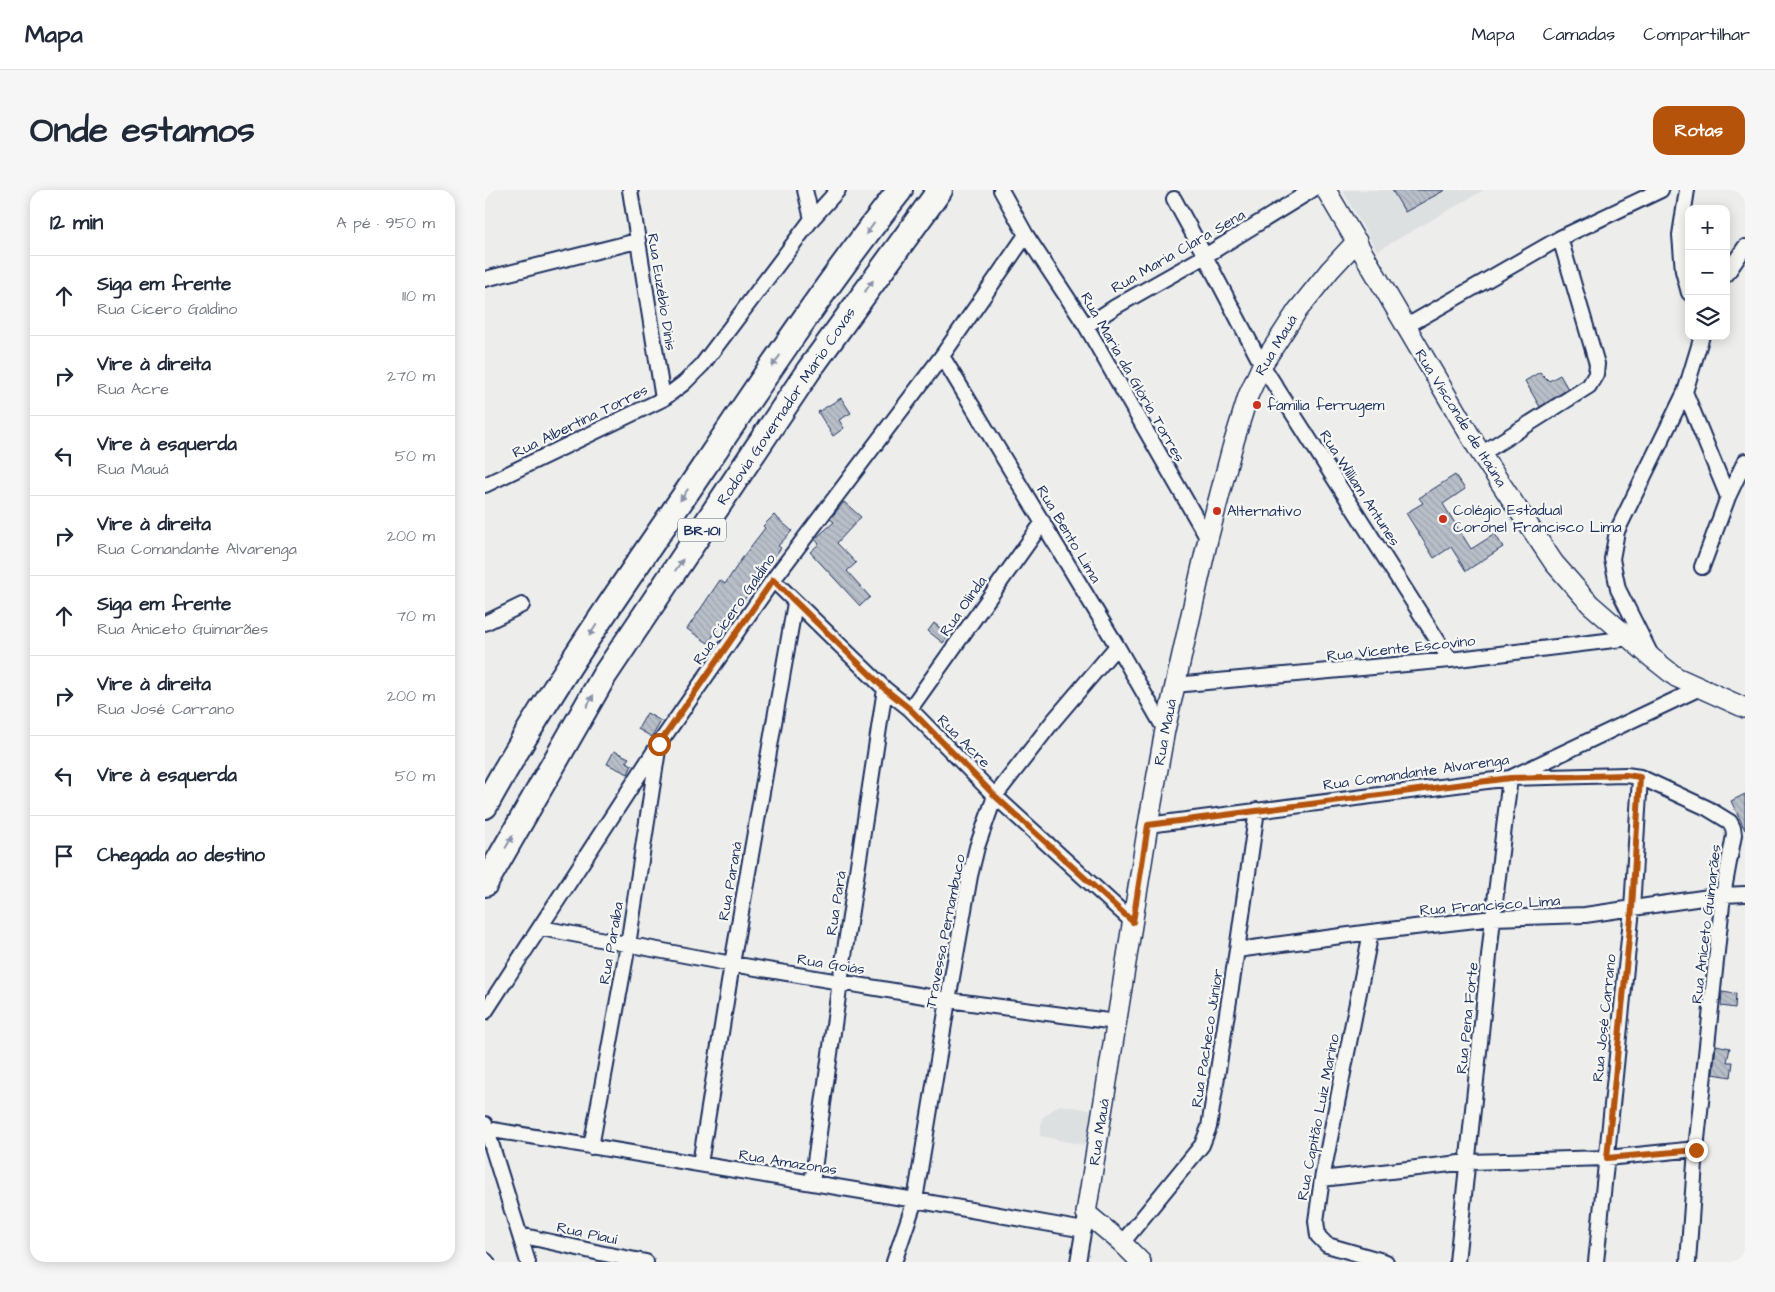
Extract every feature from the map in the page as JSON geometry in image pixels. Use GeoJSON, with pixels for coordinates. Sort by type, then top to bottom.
{"type":"FeatureCollection","features":[{"type":"Feature","properties":{"kind":"highway","name":"BR-101"},"geometry":{"type":"LineString","coordinates":[[485,806],[512,757],[600,619],[765,376],[874,223],[900,190]]}},
{"type":"Feature","properties":{"kind":"highway","name":"Rodovia Governador Mário Covas"},"geometry":{"type":"LineString","coordinates":[[485,884],[605,676],[809,370],[940,190]]}},
{"type":"Feature","properties":{"kind":"street","name":"Rua Euzébio Dinis"},"geometry":{"type":"LineString","coordinates":[[630,190],[663,399]]}},
{"type":"Feature","properties":{"kind":"street"},"geometry":{"type":"LineString","coordinates":[[805,190],[812,219]]}},
{"type":"Feature","properties":{"kind":"street"},"geometry":{"type":"LineString","coordinates":[[663,399],[684,383],[701,365],[812,219],[838,190]]}},
{"type":"Feature","properties":{"kind":"street","name":"Rua Maria da Glória Torres"},"geometry":{"type":"LineString","coordinates":[[1001,190],[1026,235],[1086,326],[1208,539]]}},
{"type":"Feature","properties":{"kind":"street","name":"Rua Maria Clara Sena"},"geometry":{"type":"LineString","coordinates":[[1086,326],[1312,190]]}},
{"type":"Feature","properties":{"kind":"street","name":"Rua Visconde de Itaúna"},"geometry":{"type":"LineString","coordinates":[[1326,190],[1481,454],[1554,563],[1590,604],[1676,677],[1745,708]]}},
{"type":"Feature","properties":{"kind":"street"},"geometry":{"type":"LineString","coordinates":[[1405,327],[1560,238],[1661,190]]}},
{"type":"Feature","properties":{"kind":"street"},"geometry":{"type":"LineString","coordinates":[[1685,278],[1680,235],[1687,190]]}},
{"type":"Feature","properties":{"kind":"street","name":"Rua William Antunes"},"geometry":{"type":"LineString","coordinates":[[1173,199],[1262,365],[1450,660]]}},
{"type":"Feature","properties":{"kind":"street","name":"Rua Cícero Galdino"},"geometry":{"type":"LineString","coordinates":[[485,1012],[659,744],[773,580],[942,356],[1026,235]]}},
{"type":"Feature","properties":{"kind":"street"},"geometry":{"type":"LineString","coordinates":[[1481,454],[1589,386],[1596,374],[1597,364],[1560,238]]}},
{"type":"Feature","properties":{"kind":"street","name":"Rua Mauá"},"geometry":{"type":"LineString","coordinates":[[1078,1262],[1165,730],[1208,539],[1232,448],[1248,396],[1262,365],[1297,311],[1330,270],[1357,241]]}},
{"type":"Feature","properties":{"kind":"street"},"geometry":{"type":"LineString","coordinates":[[485,279],[637,242]]}},
{"type":"Feature","properties":{"kind":"street"},"geometry":{"type":"LineString","coordinates":[[1730,269],[1745,246]]}},
{"type":"Feature","properties":{"kind":"street"},"geometry":{"type":"LineString","coordinates":[[1652,658],[1618,589],[1612,559],[1617,531],[1685,392],[1701,340]]}},
{"type":"Feature","properties":{"kind":"street","name":"Rua Bento Lima"},"geometry":{"type":"LineString","coordinates":[[942,356],[1117,646],[1165,730]]}},
{"type":"Feature","properties":{"kind":"street"},"geometry":{"type":"LineString","coordinates":[[1685,392],[1728,497]]}},
{"type":"Feature","properties":{"kind":"street","name":"Rua Albertina Torres"},"geometry":{"type":"LineString","coordinates":[[485,485],[663,399]]}},
{"type":"Feature","properties":{"kind":"street"},"geometry":{"type":"LineString","coordinates":[[1702,567],[1728,497],[1745,461]]}},
{"type":"Feature","properties":{"kind":"street","name":"Rua Olinda"},"geometry":{"type":"LineString","coordinates":[[910,709],[1043,522]]}},
{"type":"Feature","properties":{"kind":"street","name":"Rua Acre"},"geometry":{"type":"LineString","coordinates":[[773,580],[885,689],[910,709],[995,796],[1133,922]]}},
{"type":"Feature","properties":{"kind":"street","name":"Rua Paraná"},"geometry":{"type":"LineString","coordinates":[[700,1164],[732,964],[795,603]]}},
{"type":"Feature","properties":{"kind":"street"},"geometry":{"type":"LineString","coordinates":[[485,623],[522,605]]}},
{"type":"Feature","properties":{"kind":"street","name":"Rua Vicente Escovino"},"geometry":{"type":"LineString","coordinates":[[1174,685],[1450,660],[1631,638]]}},
{"type":"Feature","properties":{"kind":"street","name":"Travessa Pernambuco"},"geometry":{"type":"LineString","coordinates":[[894,1262],[915,1200],[948,1000],[977,847],[995,796],[1054,720],[1117,646]]}},
{"type":"Feature","properties":{"kind":"street","name":"Rua Comandante Alvarenga"},"geometry":{"type":"LineString","coordinates":[[1148,825],[1510,778],[1700,688]]}},
{"type":"Feature","properties":{"kind":"street","name":"Rua Pará"},"geometry":{"type":"LineString","coordinates":[[812,1183],[840,982],[885,689]]}},
{"type":"Feature","properties":{"kind":"street","name":"Rua Paraíba"},"geometry":{"type":"LineString","coordinates":[[591,1146],[628,945],[659,744]]}},
{"type":"Feature","properties":{"kind":"street","name":"Rua Aniceto Guimarães"},"geometry":{"type":"LineString","coordinates":[[1510,778],[1626,775],[1640,777],[1707,808],[1731,822],[1734,835],[1723,895],[1696,1150],[1688,1262]]}},
{"type":"Feature","properties":{"kind":"street","name":"Rua José Carrano"},"geometry":{"type":"LineString","coordinates":[[1596,1262],[1632,908],[1640,777]]}},
{"type":"Feature","properties":{"kind":"street","name":"Rua Pena Forte"},"geometry":{"type":"LineString","coordinates":[[1457,1262],[1493,918],[1510,778]]}},
{"type":"Feature","properties":{"kind":"street","name":"Rua Pacheco Júnior"},"geometry":{"type":"LineString","coordinates":[[1122,1243],[1202,1145],[1209,1128],[1257,810]]}},
{"type":"Feature","properties":{"kind":"street","name":"Rua Francisco Lima"},"geometry":{"type":"LineString","coordinates":[[1237,950],[1493,918],[1585,915],[1723,895],[1745,894]]}},
{"type":"Feature","properties":{"kind":"street","name":"Rua Goiás"},"geometry":{"type":"LineString","coordinates":[[541,928],[732,964],[948,1000],[1116,1022]]}},
{"type":"Feature","properties":{"kind":"street","name":"Rua Capitão Luiz Marino"},"geometry":{"type":"LineString","coordinates":[[1371,932],[1322,1179],[1316,1221],[1318,1236],[1327,1245],[1385,1262]]}},
{"type":"Feature","properties":{"kind":"street"},"geometry":{"type":"LineString","coordinates":[[486,1126],[528,1262]]}},
{"type":"Feature","properties":{"kind":"street","name":"Rua Amazonas"},"geometry":{"type":"LineString","coordinates":[[486,1126],[591,1146],[915,1200],[1085,1221]]}},
{"type":"Feature","properties":{"kind":"street"},"geometry":{"type":"LineString","coordinates":[[1322,1179],[1468,1162],[1607,1158],[1696,1150]]}},
{"type":"Feature","properties":{"kind":"street"},"geometry":{"type":"LineString","coordinates":[[1085,1221],[1122,1243],[1141,1262]]}},
{"type":"Feature","properties":{"kind":"street","name":"Rua Piauí"},"geometry":{"type":"LineString","coordinates":[[520,1235],[589,1256],[646,1262]]}},
{"type":"Feature","properties":{"kind":"shaded area"},"geometry":{"type":"Polygon","coordinates":[[[1342,190],[1484,190],[1377,251],[1342,190]]]}},
{"type":"Feature","properties":{"kind":"shaded area"},"geometry":{"type":"Polygon","coordinates":[[[1059,1105],[1101,1111],[1093,1147],[1040,1136],[1042,1118],[1059,1105]]]}},
{"type":"Feature","properties":{"kind":"building"},"geometry":{"type":"Polygon","coordinates":[[[1392,190],[1445,190],[1405,212],[1392,190]]]}},
{"type":"Feature","properties":{"kind":"building"},"geometry":{"type":"Polygon","coordinates":[[[1540,372],[1549,381],[1560,375],[1568,389],[1540,407],[1525,381],[1540,372]]]}},
{"type":"Feature","properties":{"kind":"building"},"geometry":{"type":"Polygon","coordinates":[[[841,398],[851,413],[839,420],[844,428],[833,436],[818,412],[841,398]]]}},
{"type":"Feature","properties":{"kind":"building","name":"Colégio Estadual Coronel Francisco Lima"},"geometry":{"type":"Polygon","coordinates":[[[1455,475],[1465,489],[1443,504],[1471,549],[1495,534],[1503,547],[1466,571],[1451,547],[1434,558],[1406,513],[1423,503],[1419,498],[1455,475]]]}},
{"type":"Feature","properties":{"kind":"building"},"geometry":{"type":"Polygon","coordinates":[[[844,502],[861,517],[837,543],[856,563],[847,571],[870,597],[860,606],[810,552],[819,544],[815,539],[834,522],[830,519],[844,502]]]}},
{"type":"Feature","properties":{"kind":"building"},"geometry":{"type":"Polygon","coordinates":[[[774,515],[792,531],[778,546],[781,548],[757,579],[741,605],[738,603],[725,623],[723,622],[708,643],[687,629],[720,580],[725,584],[765,528],[763,526],[774,515]]]}},
{"type":"Feature","properties":{"kind":"building"},"geometry":{"type":"Polygon","coordinates":[[[934,623],[949,635],[943,643],[928,631],[934,623]]]}},
{"type":"Feature","properties":{"kind":"building"},"geometry":{"type":"Polygon","coordinates":[[[647,713],[661,721],[652,737],[638,729],[647,713]]]}},
{"type":"Feature","properties":{"kind":"building"},"geometry":{"type":"Polygon","coordinates":[[[614,751],[629,758],[626,762],[632,765],[628,774],[607,764],[614,751]]]}},
{"type":"Feature","properties":{"kind":"building"},"geometry":{"type":"Polygon","coordinates":[[[1745,794],[1745,830],[1731,801],[1745,794]]]}},
{"type":"Feature","properties":{"kind":"building"},"geometry":{"type":"Polygon","coordinates":[[[1722,992],[1736,994],[1735,1008],[1721,1006],[1722,992]]]}},
{"type":"Feature","properties":{"kind":"building"},"geometry":{"type":"Polygon","coordinates":[[[1716,1045],[1730,1048],[1727,1062],[1733,1062],[1731,1077],[1713,1074],[1716,1045]]]}},
{"type":"Feature","properties":{"kind":"place","name":"familia ferrugem"},"geometry":{"type":"Point","coordinates":[1257,405]}},
{"type":"Feature","properties":{"kind":"place","name":"Alternativo"},"geometry":{"type":"Point","coordinates":[1217,511]}},
{"type":"Feature","properties":{"kind":"place","name":"Colégio Estadual Coronel Francisco Lima"},"geometry":{"type":"Point","coordinates":[1443,519]}},
{"type":"Feature","properties":{"kind":"route"},"geometry":{"type":"LineString","coordinates":[[659,744],[773,580],[885,689],[910,709],[995,796],[1133,922],[1148,825],[1510,778],[1626,775],[1640,777],[1632,908],[1607,1158],[1696,1150]]}}]}
